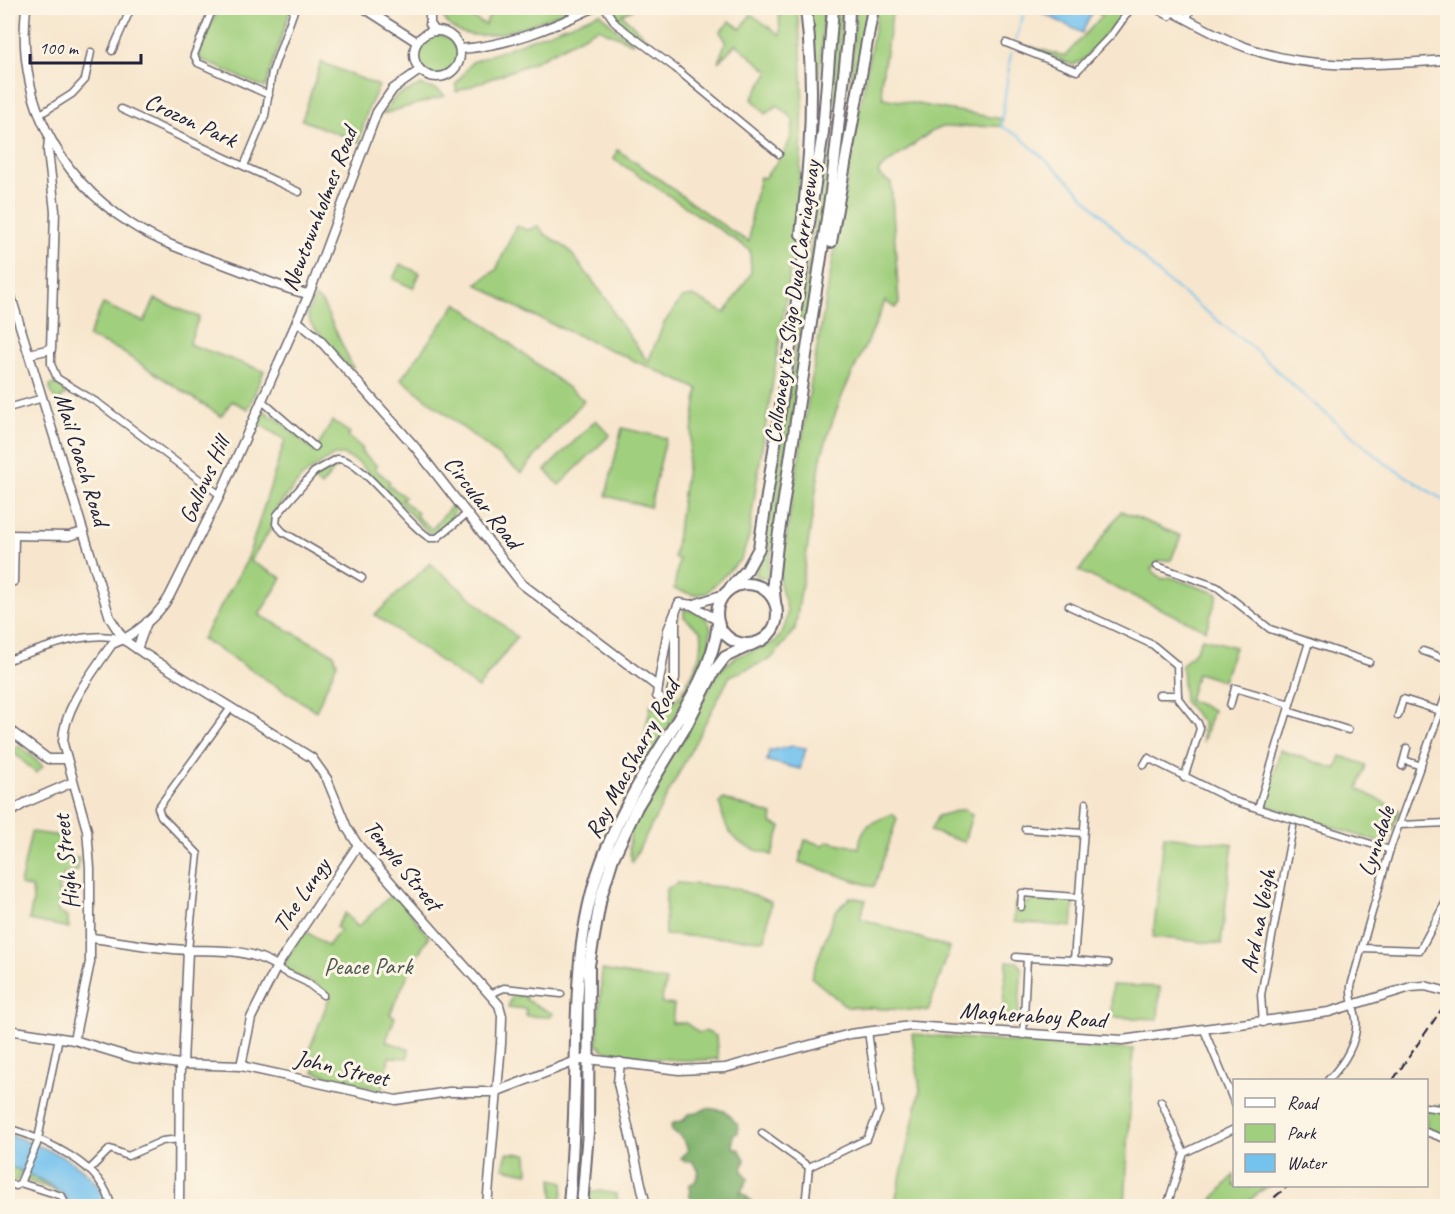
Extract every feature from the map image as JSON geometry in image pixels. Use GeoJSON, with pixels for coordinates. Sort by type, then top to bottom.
{"type":"FeatureCollection","features":[{"type":"Feature","properties":{"kind":"highway"},"geometry":{"type":"LineString","coordinates":[[790,353],[793,297],[812,145],[812,74],[806,8]]}},
{"type":"Feature","properties":{"kind":"highway","name":"Collooney to Sligo Dual Carriageway"},"geometry":{"type":"LineString","coordinates":[[727,591],[747,570],[759,548],[823,132],[833,8]]}},
{"type":"Feature","properties":{"kind":"highway","name":"Collooney to Sligo Dual Carriageway"},"geometry":{"type":"LineString","coordinates":[[775,602],[773,582],[831,192],[848,39],[849,8]]}},
{"type":"Feature","properties":{"kind":"highway"},"geometry":{"type":"LineString","coordinates":[[808,345],[824,280],[873,8]]}},
{"type":"Feature","properties":{"kind":"highway"},"geometry":{"type":"LineString","coordinates":[[747,583],[756,584],[771,594],[775,602],[777,620],[774,628],[762,641],[753,644],[736,642],[728,637],[718,621],[717,611],[727,591],[747,583]]}},
{"type":"Feature","properties":{"kind":"highway","name":"Ray MacSharry Road"},"geometry":{"type":"LineString","coordinates":[[569,1206],[578,976],[583,936],[600,864],[630,797],[682,712],[708,660],[716,640],[718,621]]}},
{"type":"Feature","properties":{"kind":"highway","name":"Ray MacSharry Road"},"geometry":{"type":"LineString","coordinates":[[582,1206],[588,1132],[589,965],[601,897],[613,858],[637,807],[685,728],[713,673],[725,657],[753,644]]}},
{"type":"Feature","properties":{"kind":"street"},"geometry":{"type":"LineString","coordinates":[[26,8],[23,32],[25,66],[39,115],[61,158],[84,184],[131,225],[162,240],[309,294]]}},
{"type":"Feature","properties":{"kind":"street"},"geometry":{"type":"LineString","coordinates":[[112,51],[131,8]]}},
{"type":"Feature","properties":{"kind":"street"},"geometry":{"type":"LineString","coordinates":[[213,8],[194,55],[198,63],[269,95]]}},
{"type":"Feature","properties":{"kind":"street","name":"Crozon Park"},"geometry":{"type":"LineString","coordinates":[[244,166],[266,116],[272,72],[295,8]]}},
{"type":"Feature","properties":{"kind":"street"},"geometry":{"type":"LineString","coordinates":[[364,8],[417,42]]}},
{"type":"Feature","properties":{"kind":"street"},"geometry":{"type":"LineString","coordinates":[[430,8],[430,24],[435,31]]}},
{"type":"Feature","properties":{"kind":"street"},"geometry":{"type":"LineString","coordinates":[[460,49],[486,48],[514,40],[593,8]]}},
{"type":"Feature","properties":{"kind":"street"},"geometry":{"type":"LineString","coordinates":[[605,8],[616,24],[675,68],[779,154]]}},
{"type":"Feature","properties":{"kind":"street"},"geometry":{"type":"LineString","coordinates":[[1006,43],[1077,71],[1113,33],[1131,8]]}},
{"type":"Feature","properties":{"kind":"street"},"geometry":{"type":"LineString","coordinates":[[1156,8],[1172,16],[1187,19]]}},
{"type":"Feature","properties":{"kind":"street"},"geometry":{"type":"LineString","coordinates":[[1166,8],[1242,46],[1296,61],[1349,65],[1448,60]]}},
{"type":"Feature","properties":{"kind":"street"},"geometry":{"type":"LineString","coordinates":[[1187,19],[1191,8]]}},
{"type":"Feature","properties":{"kind":"street"},"geometry":{"type":"LineString","coordinates":[[435,31],[448,34],[460,49],[458,64],[448,75],[433,78],[420,70],[414,57],[417,42],[425,35],[435,31]]}},
{"type":"Feature","properties":{"kind":"street"},"geometry":{"type":"LineString","coordinates":[[39,115],[72,94],[85,80],[92,52]]}},
{"type":"Feature","properties":{"kind":"street","name":"Newtownholmes Road"},"geometry":{"type":"LineString","coordinates":[[297,321],[377,112],[393,88],[420,70]]}},
{"type":"Feature","properties":{"kind":"street","name":"Crozon Park"},"geometry":{"type":"LineString","coordinates":[[121,109],[299,192]]}},
{"type":"Feature","properties":{"kind":"street"},"geometry":{"type":"LineString","coordinates":[[49,138],[55,246],[51,364],[57,378],[99,403],[220,495]]}},
{"type":"Feature","properties":{"kind":"street","name":"Mail Coach Road"},"geometry":{"type":"LineString","coordinates":[[8,287],[110,618],[124,640]]}},
{"type":"Feature","properties":{"kind":"street","name":"Gallows Hill"},"geometry":{"type":"LineString","coordinates":[[66,759],[63,733],[68,718],[112,644],[124,640],[147,622],[166,602],[220,495],[260,400],[297,321]]}},
{"type":"Feature","properties":{"kind":"street","name":"Circular Road"},"geometry":{"type":"LineString","coordinates":[[297,321],[318,338],[415,447],[522,584],[658,687],[659,698],[663,701],[669,700],[675,678],[675,615]]}},
{"type":"Feature","properties":{"kind":"street"},"geometry":{"type":"LineString","coordinates":[[29,354],[51,349]]}},
{"type":"Feature","properties":{"kind":"street"},"geometry":{"type":"LineString","coordinates":[[8,408],[43,398]]}},
{"type":"Feature","properties":{"kind":"street"},"geometry":{"type":"LineString","coordinates":[[260,400],[315,447]]}},
{"type":"Feature","properties":{"kind":"street"},"geometry":{"type":"LineString","coordinates":[[362,578],[283,532],[276,524],[277,515],[282,508],[314,472],[337,459],[352,463],[405,519],[430,538],[437,538],[468,513]]}},
{"type":"Feature","properties":{"kind":"street"},"geometry":{"type":"LineString","coordinates":[[14,582],[11,535],[69,536],[84,532]]}},
{"type":"Feature","properties":{"kind":"street"},"geometry":{"type":"LineString","coordinates":[[1156,566],[1217,587],[1262,625],[1369,662]]}},
{"type":"Feature","properties":{"kind":"street"},"geometry":{"type":"LineString","coordinates":[[692,605],[727,591]]}},
{"type":"Feature","properties":{"kind":"street"},"geometry":{"type":"LineString","coordinates":[[658,687],[668,630],[679,603],[692,605],[718,621]]}},
{"type":"Feature","properties":{"kind":"street"},"geometry":{"type":"LineString","coordinates":[[1069,606],[1165,652],[1177,665],[1178,695],[1181,704],[1198,723],[1200,729],[1184,778]]}},
{"type":"Feature","properties":{"kind":"street"},"geometry":{"type":"LineString","coordinates":[[137,649],[147,622]]}},
{"type":"Feature","properties":{"kind":"street"},"geometry":{"type":"LineString","coordinates":[[8,660],[83,639],[110,636],[124,640]]}},
{"type":"Feature","properties":{"kind":"street","name":"Temple Street"},"geometry":{"type":"LineString","coordinates":[[124,640],[230,710],[312,758],[327,779],[347,828],[358,845],[499,1005],[502,1016],[487,1206]]}},
{"type":"Feature","properties":{"kind":"street"},"geometry":{"type":"LineString","coordinates":[[1258,808],[1309,642]]}},
{"type":"Feature","properties":{"kind":"street"},"geometry":{"type":"LineString","coordinates":[[1423,651],[1448,660]]}},
{"type":"Feature","properties":{"kind":"street"},"geometry":{"type":"LineString","coordinates":[[1230,706],[1235,688],[1348,730]]}},
{"type":"Feature","properties":{"kind":"street","name":"Lynndale"},"geometry":{"type":"LineString","coordinates":[[1329,1079],[1344,1060],[1354,1040],[1356,1018],[1350,998],[1351,986],[1390,850],[1448,690]]}},
{"type":"Feature","properties":{"kind":"street"},"geometry":{"type":"LineString","coordinates":[[1159,695],[1178,695]]}},
{"type":"Feature","properties":{"kind":"street"},"geometry":{"type":"LineString","coordinates":[[1398,716],[1403,699],[1440,711]]}},
{"type":"Feature","properties":{"kind":"street"},"geometry":{"type":"LineString","coordinates":[[179,1206],[182,1064],[188,950],[198,854],[161,816],[158,808],[230,710]]}},
{"type":"Feature","properties":{"kind":"street"},"geometry":{"type":"LineString","coordinates":[[8,729],[48,759],[66,759]]}},
{"type":"Feature","properties":{"kind":"street"},"geometry":{"type":"LineString","coordinates":[[1407,748],[1403,763],[1421,766]]}},
{"type":"Feature","properties":{"kind":"street"},"geometry":{"type":"LineString","coordinates":[[1144,765],[1148,758],[1218,794],[1390,850]]}},
{"type":"Feature","properties":{"kind":"street","name":"High Street"},"geometry":{"type":"LineString","coordinates":[[66,759],[87,830],[92,938],[90,962],[75,1040]]}},
{"type":"Feature","properties":{"kind":"street"},"geometry":{"type":"LineString","coordinates":[[8,814],[25,803],[73,782]]}},
{"type":"Feature","properties":{"kind":"street"},"geometry":{"type":"LineString","coordinates":[[1074,960],[1077,897],[1086,803]]}},
{"type":"Feature","properties":{"kind":"street"},"geometry":{"type":"LineString","coordinates":[[1399,825],[1448,823]]}},
{"type":"Feature","properties":{"kind":"street","name":"Ard na Veigh"},"geometry":{"type":"LineString","coordinates":[[1263,1023],[1262,995],[1293,827]]}},
{"type":"Feature","properties":{"kind":"street"},"geometry":{"type":"LineString","coordinates":[[1024,829],[1083,833]]}},
{"type":"Feature","properties":{"kind":"street","name":"The Lungy"},"geometry":{"type":"LineString","coordinates":[[241,1066],[251,1018],[277,967],[358,845]]}},
{"type":"Feature","properties":{"kind":"street"},"geometry":{"type":"LineString","coordinates":[[1021,907],[1022,893],[1077,897]]}},
{"type":"Feature","properties":{"kind":"street"},"geometry":{"type":"LineString","coordinates":[[1362,948],[1420,950],[1448,898]]}},
{"type":"Feature","properties":{"kind":"street"},"geometry":{"type":"LineString","coordinates":[[92,938],[188,950],[228,949],[248,952],[306,982],[323,995]]}},
{"type":"Feature","properties":{"kind":"street"},"geometry":{"type":"LineString","coordinates":[[1016,957],[1107,963]]}},
{"type":"Feature","properties":{"kind":"street"},"geometry":{"type":"LineString","coordinates":[[1023,1035],[1027,958]]}},
{"type":"Feature","properties":{"kind":"street","name":"Magheraboy Road"},"geometry":{"type":"LineString","coordinates":[[495,1092],[576,1061],[588,1059],[679,1070],[725,1068],[850,1034],[910,1026],[1122,1040],[1263,1023],[1353,1006],[1396,990],[1418,986],[1448,992]]}},
{"type":"Feature","properties":{"kind":"street"},"geometry":{"type":"LineString","coordinates":[[490,994],[504,988],[561,994]]}},
{"type":"Feature","properties":{"kind":"street","name":"John Street"},"geometry":{"type":"LineString","coordinates":[[8,1030],[75,1040],[133,1058],[182,1064],[241,1066],[296,1076],[389,1099],[407,1100],[449,1092],[495,1092]]}},
{"type":"Feature","properties":{"kind":"street"},"geometry":{"type":"LineString","coordinates":[[1204,1030],[1233,1100]]}},
{"type":"Feature","properties":{"kind":"street"},"geometry":{"type":"LineString","coordinates":[[809,1167],[867,1139],[879,1112],[868,1031]]}},
{"type":"Feature","properties":{"kind":"street"},"geometry":{"type":"LineString","coordinates":[[8,1183],[16,1186],[20,1181],[37,1141],[59,1037]]}},
{"type":"Feature","properties":{"kind":"street"},"geometry":{"type":"LineString","coordinates":[[617,1062],[618,1083],[646,1206]]}},
{"type":"Feature","properties":{"kind":"street"},"geometry":{"type":"LineString","coordinates":[[1428,1107],[1439,1109],[1448,1100]]}},
{"type":"Feature","properties":{"kind":"street"},"geometry":{"type":"LineString","coordinates":[[1161,1101],[1184,1153],[1167,1206]]}},
{"type":"Feature","properties":{"kind":"street"},"geometry":{"type":"LineString","coordinates":[[8,1128],[37,1141],[89,1170],[109,1195],[111,1206]]}},
{"type":"Feature","properties":{"kind":"street"},"geometry":{"type":"LineString","coordinates":[[1184,1153],[1233,1129]]}},
{"type":"Feature","properties":{"kind":"street"},"geometry":{"type":"LineString","coordinates":[[762,1133],[809,1167]]}},
{"type":"Feature","properties":{"kind":"street"},"geometry":{"type":"LineString","coordinates":[[1428,1133],[1448,1140]]}},
{"type":"Feature","properties":{"kind":"street"},"geometry":{"type":"LineString","coordinates":[[89,1170],[110,1149],[128,1156],[162,1141],[180,1139]]}},
{"type":"Feature","properties":{"kind":"street"},"geometry":{"type":"LineString","coordinates":[[805,1206],[809,1167]]}},
{"type":"Feature","properties":{"kind":"street"},"geometry":{"type":"LineString","coordinates":[[20,1181],[62,1196],[66,1206]]}},
{"type":"Feature","properties":{"kind":"street"},"geometry":{"type":"LineString","coordinates":[[1346,1206],[1351,1206]]}},
{"type":"Feature","properties":{"kind":"green space"},"geometry":{"type":"Polygon","coordinates":[[[219,8],[291,8],[265,88],[200,59],[200,50],[219,8]]]}},
{"type":"Feature","properties":{"kind":"green space"},"geometry":{"type":"Polygon","coordinates":[[[440,8],[456,8],[485,25],[493,8],[572,8],[520,28],[499,34],[479,35],[462,33],[448,24],[440,8]]]}},
{"type":"Feature","properties":{"kind":"green space"},"geometry":{"type":"Polygon","coordinates":[[[613,8],[635,8],[622,15],[646,38],[643,40],[618,23],[613,8]]]}},
{"type":"Feature","properties":{"kind":"green space"},"geometry":{"type":"Polygon","coordinates":[[[779,8],[797,8],[802,74],[802,140],[790,273],[749,537],[741,559],[706,593],[694,595],[674,589],[679,559],[674,558],[698,389],[525,312],[476,284],[496,270],[516,226],[528,230],[538,226],[546,235],[568,249],[608,301],[614,314],[648,362],[664,323],[682,298],[693,296],[725,313],[751,273],[750,250],[614,159],[617,150],[749,242],[752,210],[760,177],[764,178],[788,144],[793,119],[777,105],[766,114],[752,99],[769,72],[736,44],[718,62],[726,41],[720,32],[730,21],[741,29],[751,14],[780,35],[779,8]]]}},
{"type":"Feature","properties":{"kind":"green space"},"geometry":{"type":"Polygon","coordinates":[[[809,8],[824,8],[817,117],[815,115],[809,8]]]}},
{"type":"Feature","properties":{"kind":"green space"},"geometry":{"type":"Polygon","coordinates":[[[837,8],[842,8],[840,56],[825,198],[767,579],[755,575],[765,545],[775,485],[826,139],[837,8]]]}},
{"type":"Feature","properties":{"kind":"green space"},"geometry":{"type":"Polygon","coordinates":[[[856,8],[870,8],[847,128],[856,8]]]}},
{"type":"Feature","properties":{"kind":"green space"},"geometry":{"type":"Polygon","coordinates":[[[878,8],[893,8],[881,83],[883,98],[1003,119],[1001,126],[943,127],[931,132],[879,170],[879,175],[891,183],[899,303],[895,308],[885,301],[842,395],[826,440],[821,458],[795,630],[771,659],[730,676],[632,862],[629,848],[631,826],[719,672],[736,657],[775,641],[784,627],[787,611],[780,576],[811,382],[878,8]]]}},
{"type":"Feature","properties":{"kind":"green space"},"geometry":{"type":"Polygon","coordinates":[[[1090,8],[1122,8],[1125,12],[1083,60],[1073,65],[1023,45],[1065,56],[1102,16],[1090,8]]]}},
{"type":"Feature","properties":{"kind":"green space"},"geometry":{"type":"Polygon","coordinates":[[[600,13],[620,33],[634,41],[632,43],[598,28],[532,63],[456,92],[456,84],[472,62],[600,13]]]}},
{"type":"Feature","properties":{"kind":"green space"},"geometry":{"type":"Polygon","coordinates":[[[437,35],[451,41],[457,55],[451,69],[437,75],[423,69],[417,55],[423,41],[437,35]]]}},
{"type":"Feature","properties":{"kind":"green space"},"geometry":{"type":"Polygon","coordinates":[[[321,62],[379,86],[368,109],[359,142],[302,120],[321,62]]]}},
{"type":"Feature","properties":{"kind":"green space"},"geometry":{"type":"Polygon","coordinates":[[[421,85],[438,90],[445,96],[383,114],[396,96],[421,85]]]}},
{"type":"Feature","properties":{"kind":"green space"},"geometry":{"type":"Polygon","coordinates":[[[400,264],[420,273],[413,288],[393,279],[400,264]]]}},
{"type":"Feature","properties":{"kind":"green space"},"geometry":{"type":"Polygon","coordinates":[[[315,297],[323,304],[353,368],[349,368],[311,324],[307,314],[315,297]]]}},
{"type":"Feature","properties":{"kind":"green space"},"geometry":{"type":"Polygon","coordinates":[[[155,299],[199,317],[189,344],[264,371],[248,409],[232,401],[221,416],[119,350],[88,337],[103,304],[144,322],[155,299]]]}},
{"type":"Feature","properties":{"kind":"green space"},"geometry":{"type":"Polygon","coordinates":[[[457,303],[584,400],[521,473],[401,379],[457,303]]]}},
{"type":"Feature","properties":{"kind":"green space"},"geometry":{"type":"Polygon","coordinates":[[[55,384],[69,392],[61,398],[59,408],[50,389],[50,386],[55,384]]]}},
{"type":"Feature","properties":{"kind":"green space"},"geometry":{"type":"Polygon","coordinates":[[[265,411],[273,418],[275,416],[315,452],[332,421],[350,433],[348,436],[363,449],[361,452],[390,482],[388,485],[405,497],[402,500],[432,529],[454,503],[456,507],[450,521],[435,534],[429,533],[358,462],[343,455],[334,455],[302,477],[273,513],[272,527],[250,561],[282,578],[259,615],[334,654],[337,663],[316,711],[202,639],[247,560],[285,440],[258,423],[265,411]]]}},
{"type":"Feature","properties":{"kind":"green space"},"geometry":{"type":"Polygon","coordinates":[[[596,420],[610,435],[559,485],[545,470],[596,420]]]}},
{"type":"Feature","properties":{"kind":"green space"},"geometry":{"type":"Polygon","coordinates":[[[622,428],[666,438],[650,507],[606,496],[622,428]]]}},
{"type":"Feature","properties":{"kind":"green space"},"geometry":{"type":"Polygon","coordinates":[[[338,465],[321,486],[312,480],[338,465]]]}},
{"type":"Feature","properties":{"kind":"green space"},"geometry":{"type":"Polygon","coordinates":[[[1121,511],[1181,536],[1171,560],[1159,561],[1151,569],[1162,579],[1170,577],[1218,594],[1206,630],[1079,571],[1121,511]]]}},
{"type":"Feature","properties":{"kind":"green space"},"geometry":{"type":"Polygon","coordinates":[[[430,563],[517,637],[478,688],[375,615],[430,563]]]}},
{"type":"Feature","properties":{"kind":"green space"},"geometry":{"type":"Polygon","coordinates":[[[684,609],[700,613],[707,619],[711,628],[708,650],[678,711],[635,781],[651,704],[655,708],[664,710],[671,705],[685,687],[697,663],[702,640],[701,632],[684,617],[684,609]]]}},
{"type":"Feature","properties":{"kind":"green space"},"geometry":{"type":"Polygon","coordinates":[[[1202,638],[1235,647],[1223,681],[1197,673],[1189,700],[1213,710],[1203,742],[1203,723],[1184,701],[1182,665],[1196,650],[1202,638]]]}},
{"type":"Feature","properties":{"kind":"green space"},"geometry":{"type":"Polygon","coordinates":[[[18,745],[43,766],[36,773],[12,751],[18,745]]]}},
{"type":"Feature","properties":{"kind":"green space"},"geometry":{"type":"Polygon","coordinates":[[[1280,750],[1336,769],[1341,756],[1366,765],[1358,789],[1399,810],[1387,845],[1266,805],[1280,750]]]}},
{"type":"Feature","properties":{"kind":"green space"},"geometry":{"type":"Polygon","coordinates":[[[723,799],[773,815],[771,823],[781,827],[772,855],[742,844],[730,833],[720,803],[723,799]]]}},
{"type":"Feature","properties":{"kind":"green space"},"geometry":{"type":"Polygon","coordinates":[[[964,809],[972,815],[964,842],[930,831],[938,816],[964,809]]]}},
{"type":"Feature","properties":{"kind":"green space"},"geometry":{"type":"Polygon","coordinates":[[[893,814],[897,819],[874,887],[799,862],[805,840],[823,845],[829,841],[859,848],[862,834],[869,825],[893,814]]]}},
{"type":"Feature","properties":{"kind":"green space"},"geometry":{"type":"Polygon","coordinates":[[[31,832],[61,836],[66,858],[79,858],[78,871],[64,872],[64,876],[73,876],[74,887],[59,885],[58,891],[74,895],[72,905],[60,903],[58,912],[67,917],[69,928],[29,920],[33,901],[32,888],[20,885],[31,832]]]}},
{"type":"Feature","properties":{"kind":"green space"},"geometry":{"type":"Polygon","coordinates":[[[1164,836],[1233,844],[1221,944],[1153,937],[1164,836]]]}},
{"type":"Feature","properties":{"kind":"green space"},"geometry":{"type":"Polygon","coordinates":[[[678,883],[735,888],[771,902],[765,940],[665,935],[666,889],[678,883]]]}},
{"type":"Feature","properties":{"kind":"green space","name":"Peace Park"},"geometry":{"type":"Polygon","coordinates":[[[394,892],[429,937],[415,959],[390,1014],[395,1017],[386,1041],[409,1049],[408,1058],[389,1057],[383,1091],[314,1072],[316,1061],[306,1058],[330,996],[316,985],[282,968],[304,930],[328,946],[340,930],[336,927],[345,913],[358,927],[394,892]]]}},
{"type":"Feature","properties":{"kind":"green space"},"geometry":{"type":"Polygon","coordinates":[[[850,897],[866,900],[860,918],[950,948],[928,1011],[847,1007],[811,977],[835,912],[850,897]]]}},
{"type":"Feature","properties":{"kind":"green space"},"geometry":{"type":"Polygon","coordinates":[[[1032,899],[1071,900],[1074,903],[1072,927],[1014,922],[1015,903],[1029,903],[1032,899]]]}},
{"type":"Feature","properties":{"kind":"green space"},"geometry":{"type":"Polygon","coordinates":[[[1007,961],[1018,962],[1022,970],[1017,1026],[1001,1023],[1007,961]]]}},
{"type":"Feature","properties":{"kind":"green space"},"geometry":{"type":"Polygon","coordinates":[[[602,970],[666,981],[661,1003],[674,1005],[672,1023],[686,1023],[699,1033],[705,1031],[716,1036],[718,1059],[674,1060],[603,1050],[597,1044],[602,970]]]}},
{"type":"Feature","properties":{"kind":"green space"},"geometry":{"type":"Polygon","coordinates":[[[1112,985],[1160,987],[1158,1019],[1111,1017],[1112,985]]]}},
{"type":"Feature","properties":{"kind":"green space"},"geometry":{"type":"Polygon","coordinates":[[[512,996],[526,996],[526,1000],[553,1014],[550,1017],[526,1016],[526,1009],[508,1007],[512,996]]]}},
{"type":"Feature","properties":{"kind":"green space"},"geometry":{"type":"Polygon","coordinates":[[[912,1034],[1079,1048],[1133,1049],[1125,1206],[894,1206],[920,1090],[912,1034]]]}},
{"type":"Feature","properties":{"kind":"green space"},"geometry":{"type":"Polygon","coordinates":[[[1447,1104],[1447,1137],[1428,1129],[1428,1109],[1447,1104]]]}},
{"type":"Feature","properties":{"kind":"green space"},"geometry":{"type":"Polygon","coordinates":[[[707,1108],[725,1111],[738,1125],[738,1133],[733,1134],[733,1147],[739,1149],[745,1159],[742,1170],[748,1179],[739,1195],[742,1192],[753,1203],[751,1206],[695,1206],[690,1197],[689,1185],[695,1182],[699,1171],[692,1161],[685,1162],[681,1158],[688,1151],[681,1137],[672,1131],[671,1124],[684,1120],[688,1114],[707,1108]]]}},
{"type":"Feature","properties":{"kind":"green space"},"geometry":{"type":"Polygon","coordinates":[[[507,1153],[527,1154],[528,1173],[503,1168],[507,1153]]]}},
{"type":"Feature","properties":{"kind":"green space"},"geometry":{"type":"Polygon","coordinates":[[[8,1166],[22,1171],[16,1182],[8,1182],[8,1166]]]}},
{"type":"Feature","properties":{"kind":"green space"},"geometry":{"type":"Polygon","coordinates":[[[25,1172],[62,1193],[25,1180],[25,1172]]]}},
{"type":"Feature","properties":{"kind":"green space"},"geometry":{"type":"Polygon","coordinates":[[[1233,1176],[1233,1187],[1267,1187],[1241,1206],[1220,1206],[1213,1199],[1233,1176]]]}},
{"type":"Feature","properties":{"kind":"green space"},"geometry":{"type":"Polygon","coordinates":[[[552,1179],[564,1182],[561,1206],[554,1206],[552,1179]]]}},
{"type":"Feature","properties":{"kind":"green space"},"geometry":{"type":"Polygon","coordinates":[[[600,1191],[616,1194],[619,1204],[588,1206],[590,1193],[600,1191]]]}},
{"type":"Feature","properties":{"kind":"water"},"geometry":{"type":"Polygon","coordinates":[[[1033,8],[1087,8],[1093,11],[1082,33],[1033,8]]]}},
{"type":"Feature","properties":{"kind":"water"},"geometry":{"type":"Polygon","coordinates":[[[793,746],[806,748],[800,769],[767,761],[769,751],[793,746]]]}},
{"type":"Feature","properties":{"kind":"water"},"geometry":{"type":"Polygon","coordinates":[[[8,1134],[67,1159],[80,1168],[101,1191],[106,1206],[70,1206],[68,1200],[54,1188],[8,1166],[8,1134]]]}},
{"type":"Feature","properties":{"kind":"waterway"},"geometry":{"type":"LineString","coordinates":[[1016,39],[1023,8]]}},
{"type":"Feature","properties":{"kind":"waterway"},"geometry":{"type":"LineString","coordinates":[[1011,52],[1001,126],[1019,136],[1068,180],[1162,277],[1254,349],[1301,393],[1385,463],[1448,503]]}},
{"type":"Feature","properties":{"kind":"railway"},"geometry":{"type":"LineString","coordinates":[[1394,1079],[1448,1000]]}},
{"type":"Feature","properties":{"kind":"railway"},"geometry":{"type":"LineString","coordinates":[[1264,1206],[1287,1187]]}}]}
